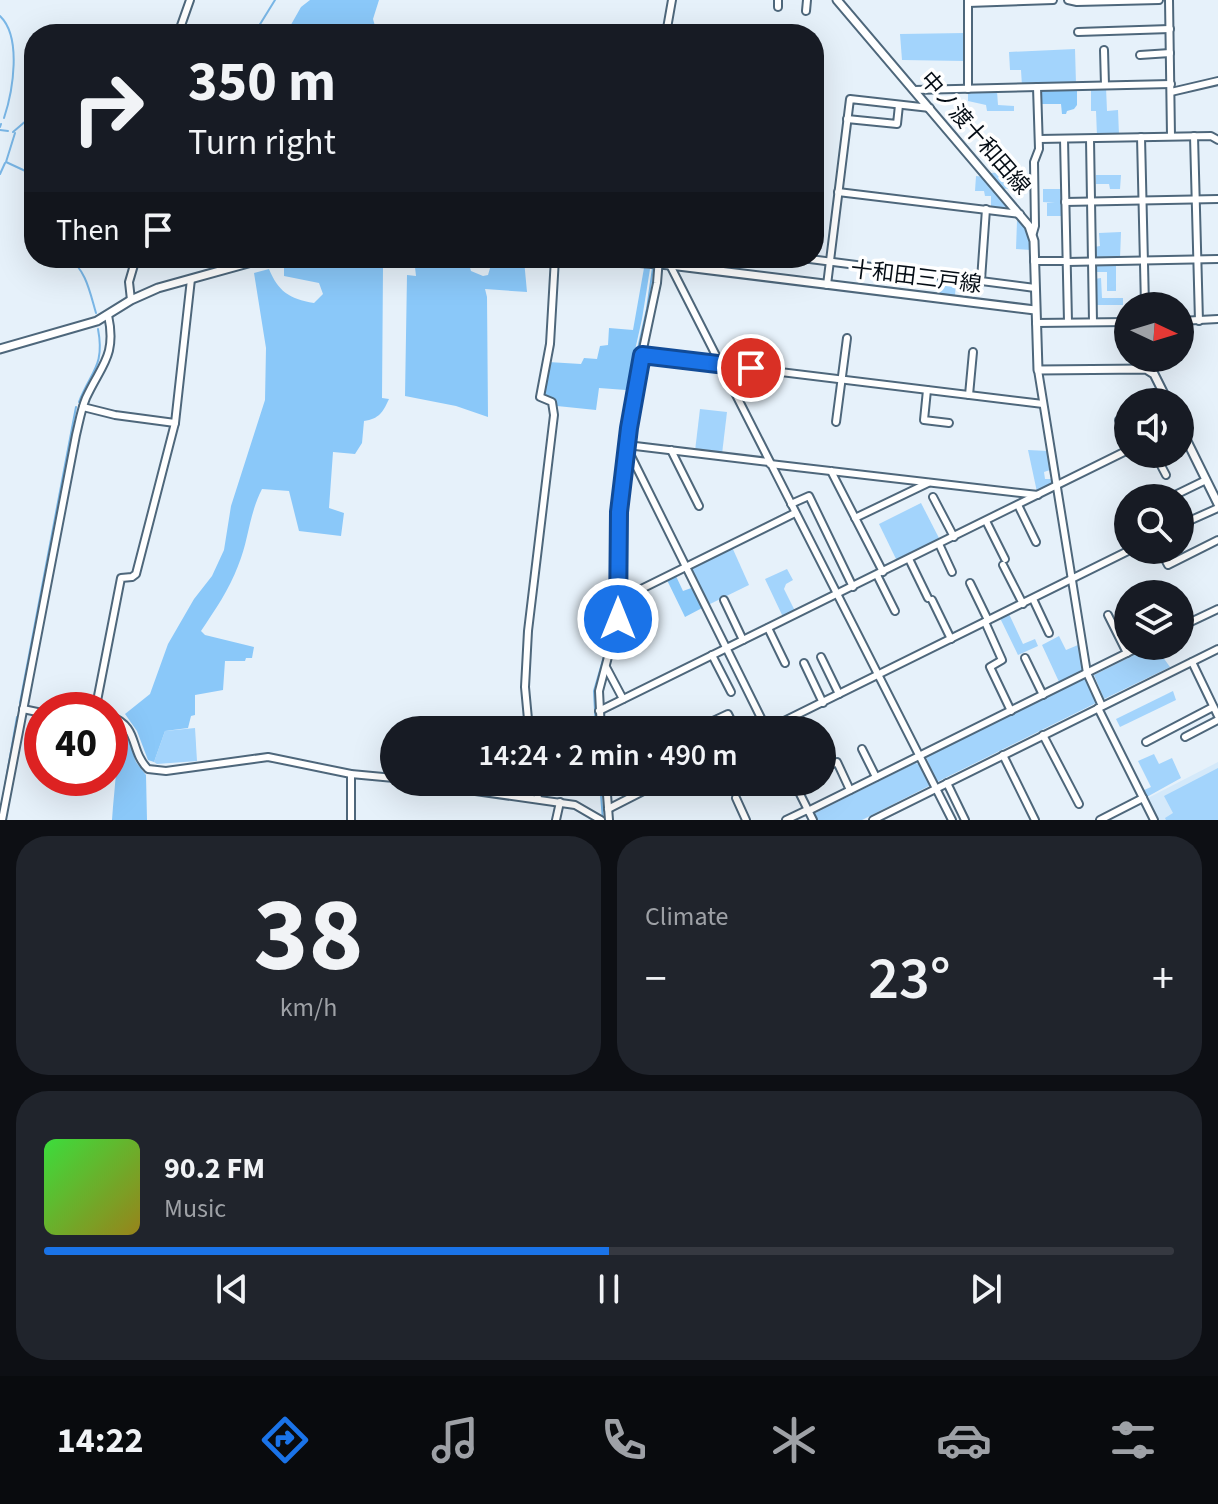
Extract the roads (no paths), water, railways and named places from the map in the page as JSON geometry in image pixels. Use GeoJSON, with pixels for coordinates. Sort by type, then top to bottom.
{"type":"FeatureCollection","features":[{"type":"Feature","properties":{"kind":"main road","name":"中ノ渡十和田線"},"geometry":{"type":"LineString","coordinates":[[837,0],[1033,233]]}},
{"type":"Feature","properties":{"kind":"main road"},"geometry":{"type":"LineString","coordinates":[[1033,233],[1038,370],[1114,369]]}},
{"type":"Feature","properties":{"kind":"main road"},"geometry":{"type":"LineString","coordinates":[[0,349],[56,334],[108,315],[158,288],[230,268]]}},
{"type":"Feature","properties":{"kind":"main road","name":"十和田三戸線"},"geometry":{"type":"LineString","coordinates":[[694,268],[1035,310]]}},
{"type":"Feature","properties":{"kind":"main road"},"geometry":{"type":"LineString","coordinates":[[1194,456],[1206,480],[1214,488],[1218,506]]}},
{"type":"Feature","properties":{"kind":"street"},"geometry":{"type":"LineString","coordinates":[[182,24],[190,0]]}},
{"type":"Feature","properties":{"kind":"street"},"geometry":{"type":"LineString","coordinates":[[668,24],[672,0]]}},
{"type":"Feature","properties":{"kind":"street"},"geometry":{"type":"LineString","coordinates":[[806,11],[807,0]]}},
{"type":"Feature","properties":{"kind":"street"},"geometry":{"type":"LineString","coordinates":[[968,89],[968,1],[1053,0]]}},
{"type":"Feature","properties":{"kind":"street"},"geometry":{"type":"LineString","coordinates":[[1068,0],[1159,0]]}},
{"type":"Feature","properties":{"kind":"street"},"geometry":{"type":"LineString","coordinates":[[1169,0],[1171,136]]}},
{"type":"Feature","properties":{"kind":"street"},"geometry":{"type":"LineString","coordinates":[[1078,32],[1170,29]]}},
{"type":"Feature","properties":{"kind":"street"},"geometry":{"type":"LineString","coordinates":[[1104,50],[1105,85]]}},
{"type":"Feature","properties":{"kind":"street"},"geometry":{"type":"LineString","coordinates":[[1140,55],[1170,53]]}},
{"type":"Feature","properties":{"kind":"street"},"geometry":{"type":"LineString","coordinates":[[914,90],[1105,85],[1171,88],[1218,81]]}},
{"type":"Feature","properties":{"kind":"street"},"geometry":{"type":"LineString","coordinates":[[1033,233],[1034,162],[1039,149],[1037,87]]}},
{"type":"Feature","properties":{"kind":"street"},"geometry":{"type":"LineString","coordinates":[[827,285],[850,99],[930,108]]}},
{"type":"Feature","properties":{"kind":"street"},"geometry":{"type":"LineString","coordinates":[[847,119],[897,124],[899,105]]}},
{"type":"Feature","properties":{"kind":"street"},"geometry":{"type":"LineString","coordinates":[[1194,136],[1199,321]]}},
{"type":"Feature","properties":{"kind":"street"},"geometry":{"type":"LineString","coordinates":[[1039,139],[1211,136],[1218,140]]}},
{"type":"Feature","properties":{"kind":"street"},"geometry":{"type":"LineString","coordinates":[[1141,137],[1145,292]]}},
{"type":"Feature","properties":{"kind":"street"},"geometry":{"type":"LineString","coordinates":[[1064,139],[1068,322]]}},
{"type":"Feature","properties":{"kind":"street"},"geometry":{"type":"LineString","coordinates":[[1090,139],[1093,322]]}},
{"type":"Feature","properties":{"kind":"street"},"geometry":{"type":"LineString","coordinates":[[838,192],[1020,214]]}},
{"type":"Feature","properties":{"kind":"street"},"geometry":{"type":"LineString","coordinates":[[1065,202],[1218,199]]}},
{"type":"Feature","properties":{"kind":"street"},"geometry":{"type":"LineString","coordinates":[[981,280],[986,209]]}},
{"type":"Feature","properties":{"kind":"street"},"geometry":{"type":"LineString","coordinates":[[1034,261],[1218,259]]}},
{"type":"Feature","properties":{"kind":"street"},"geometry":{"type":"LineString","coordinates":[[824,261],[1035,288]]}},
{"type":"Feature","properties":{"kind":"street"},"geometry":{"type":"LineString","coordinates":[[131,300],[129,282],[133,268]]}},
{"type":"Feature","properties":{"kind":"street"},"geometry":{"type":"LineString","coordinates":[[528,716],[525,687],[528,631],[554,415],[552,402],[540,397],[550,344],[554,268]]}},
{"type":"Feature","properties":{"kind":"street"},"geometry":{"type":"LineString","coordinates":[[600,716],[599,691],[617,627],[619,522],[626,448],[658,268]]}},
{"type":"Feature","properties":{"kind":"street"},"geometry":{"type":"LineString","coordinates":[[671,268],[952,820]]}},
{"type":"Feature","properties":{"kind":"street"},"geometry":{"type":"LineString","coordinates":[[99,692],[121,578],[136,574],[175,423],[191,279]]}},
{"type":"Feature","properties":{"kind":"street"},"geometry":{"type":"LineString","coordinates":[[2,820],[83,407],[108,359],[111,337],[108,315]]}},
{"type":"Feature","properties":{"kind":"street"},"geometry":{"type":"LineString","coordinates":[[1194,321],[1218,319]]}},
{"type":"Feature","properties":{"kind":"street"},"geometry":{"type":"LineString","coordinates":[[1036,323],[1114,322]]}},
{"type":"Feature","properties":{"kind":"street"},"geometry":{"type":"LineString","coordinates":[[836,422],[847,338]]}},
{"type":"Feature","properties":{"kind":"street"},"geometry":{"type":"LineString","coordinates":[[969,395],[973,352]]}},
{"type":"Feature","properties":{"kind":"street"},"geometry":{"type":"LineString","coordinates":[[642,355],[1043,404]]}},
{"type":"Feature","properties":{"kind":"street"},"geometry":{"type":"LineString","coordinates":[[1038,370],[1087,673],[1154,820]]}},
{"type":"Feature","properties":{"kind":"street"},"geometry":{"type":"LineString","coordinates":[[927,390],[924,420],[949,423]]}},
{"type":"Feature","properties":{"kind":"street"},"geometry":{"type":"LineString","coordinates":[[83,407],[175,423]]}},
{"type":"Feature","properties":{"kind":"street"},"geometry":{"type":"LineString","coordinates":[[626,448],[671,450],[1038,495]]}},
{"type":"Feature","properties":{"kind":"street"},"geometry":{"type":"LineString","coordinates":[[626,448],[760,716]]}},
{"type":"Feature","properties":{"kind":"street"},"geometry":{"type":"LineString","coordinates":[[671,450],[699,506]]}},
{"type":"Feature","properties":{"kind":"street"},"geometry":{"type":"LineString","coordinates":[[599,711],[1114,457]]}},
{"type":"Feature","properties":{"kind":"street"},"geometry":{"type":"LineString","coordinates":[[1162,468],[1166,475]]}},
{"type":"Feature","properties":{"kind":"street"},"geometry":{"type":"LineString","coordinates":[[831,471],[895,611]]}},
{"type":"Feature","properties":{"kind":"street"},"geometry":{"type":"LineString","coordinates":[[1194,486],[1206,480]]}},
{"type":"Feature","properties":{"kind":"street"},"geometry":{"type":"LineString","coordinates":[[855,518],[928,483]]}},
{"type":"Feature","properties":{"kind":"street"},"geometry":{"type":"LineString","coordinates":[[791,504],[809,496],[853,587]]}},
{"type":"Feature","properties":{"kind":"street"},"geometry":{"type":"LineString","coordinates":[[933,497],[954,537]]}},
{"type":"Feature","properties":{"kind":"street"},"geometry":{"type":"LineString","coordinates":[[1018,505],[1036,542]]}},
{"type":"Feature","properties":{"kind":"street"},"geometry":{"type":"LineString","coordinates":[[1194,518],[1218,506]]}},
{"type":"Feature","properties":{"kind":"street"},"geometry":{"type":"LineString","coordinates":[[619,600],[795,513]]}},
{"type":"Feature","properties":{"kind":"street"},"geometry":{"type":"LineString","coordinates":[[986,521],[1023,604]]}},
{"type":"Feature","properties":{"kind":"street"},"geometry":{"type":"LineString","coordinates":[[810,541],[827,532]]}},
{"type":"Feature","properties":{"kind":"street"},"geometry":{"type":"LineString","coordinates":[[1194,552],[1218,540]]}},
{"type":"Feature","properties":{"kind":"street"},"geometry":{"type":"LineString","coordinates":[[939,544],[952,572]]}},
{"type":"Feature","properties":{"kind":"street"},"geometry":{"type":"LineString","coordinates":[[796,716],[1114,558]]}},
{"type":"Feature","properties":{"kind":"street"},"geometry":{"type":"LineString","coordinates":[[909,559],[951,639]]}},
{"type":"Feature","properties":{"kind":"street"},"geometry":{"type":"LineString","coordinates":[[970,583],[1002,660],[990,667],[1011,711]]}},
{"type":"Feature","properties":{"kind":"street"},"geometry":{"type":"LineString","coordinates":[[1033,599],[1049,633]]}},
{"type":"Feature","properties":{"kind":"street"},"geometry":{"type":"LineString","coordinates":[[724,600],[743,640]]}},
{"type":"Feature","properties":{"kind":"street"},"geometry":{"type":"LineString","coordinates":[[1194,620],[1218,609]]}},
{"type":"Feature","properties":{"kind":"street"},"geometry":{"type":"LineString","coordinates":[[1108,615],[1114,627]]}},
{"type":"Feature","properties":{"kind":"street"},"geometry":{"type":"LineString","coordinates":[[768,628],[785,663]]}},
{"type":"Feature","properties":{"kind":"street"},"geometry":{"type":"LineString","coordinates":[[873,820],[1218,649]]}},
{"type":"Feature","properties":{"kind":"street"},"geometry":{"type":"LineString","coordinates":[[712,655],[731,692]]}},
{"type":"Feature","properties":{"kind":"street"},"geometry":{"type":"LineString","coordinates":[[821,657],[839,694]]}},
{"type":"Feature","properties":{"kind":"street"},"geometry":{"type":"LineString","coordinates":[[1025,658],[1043,695]]}},
{"type":"Feature","properties":{"kind":"street"},"geometry":{"type":"LineString","coordinates":[[786,820],[1114,660]]}},
{"type":"Feature","properties":{"kind":"street"},"geometry":{"type":"LineString","coordinates":[[1185,737],[1218,718],[1192,662]]}},
{"type":"Feature","properties":{"kind":"street"},"geometry":{"type":"LineString","coordinates":[[804,663],[823,703]]}},
{"type":"Feature","properties":{"kind":"street"},"geometry":{"type":"LineString","coordinates":[[606,667],[623,699]]}},
{"type":"Feature","properties":{"kind":"street"},"geometry":{"type":"LineString","coordinates":[[1146,742],[1213,707]]}},
{"type":"Feature","properties":{"kind":"street"},"geometry":{"type":"LineString","coordinates":[[128,728],[140,759],[148,769],[166,771],[268,757],[380,777]]}},
{"type":"Feature","properties":{"kind":"street"},"geometry":{"type":"LineString","coordinates":[[1043,735],[1079,804]]}},
{"type":"Feature","properties":{"kind":"street"},"geometry":{"type":"LineString","coordinates":[[862,749],[876,777]]}},
{"type":"Feature","properties":{"kind":"street"},"geometry":{"type":"LineString","coordinates":[[1003,755],[1035,820]]}},
{"type":"Feature","properties":{"kind":"street"},"geometry":{"type":"LineString","coordinates":[[836,762],[850,790]]}},
{"type":"Feature","properties":{"kind":"street"},"geometry":{"type":"LineString","coordinates":[[351,774],[351,820]]}},
{"type":"Feature","properties":{"kind":"street"},"geometry":{"type":"LineString","coordinates":[[947,783],[965,820]]}},
{"type":"Feature","properties":{"kind":"street"},"geometry":{"type":"LineString","coordinates":[[510,796],[560,802],[585,809],[601,820]]}},
{"type":"Feature","properties":{"kind":"street"},"geometry":{"type":"LineString","coordinates":[[607,796],[609,820]]}},
{"type":"Feature","properties":{"kind":"street"},"geometry":{"type":"LineString","coordinates":[[608,809],[634,796]]}},
{"type":"Feature","properties":{"kind":"street"},"geometry":{"type":"LineString","coordinates":[[802,796],[813,820]]}},
{"type":"Feature","properties":{"kind":"street"},"geometry":{"type":"LineString","coordinates":[[736,798],[746,820]]}},
{"type":"Feature","properties":{"kind":"street"},"geometry":{"type":"LineString","coordinates":[[1100,820],[1143,798]]}},
{"type":"Feature","properties":{"kind":"street"},"geometry":{"type":"LineString","coordinates":[[556,820],[560,802]]}},
{"type":"Feature","properties":{"kind":"waterway"},"geometry":{"type":"LineString","coordinates":[[260,24],[275,0]]}},
{"type":"Feature","properties":{"kind":"waterway"},"geometry":{"type":"LineString","coordinates":[[0,16],[11,37],[14,65],[4,118]]}},
{"type":"Feature","properties":{"kind":"waterway"},"geometry":{"type":"LineString","coordinates":[[13,132],[24,123]]}},
{"type":"Feature","properties":{"kind":"waterway"},"geometry":{"type":"LineString","coordinates":[[0,130],[8,131]]}},
{"type":"Feature","properties":{"kind":"waterway"},"geometry":{"type":"LineString","coordinates":[[15,133],[6,162],[24,170]]}},
{"type":"Feature","properties":{"kind":"waterway"},"geometry":{"type":"LineString","coordinates":[[0,174],[5,163]]}},
{"type":"Feature","properties":{"kind":"waterway"},"geometry":{"type":"LineString","coordinates":[[79,268],[96,313]]}},
{"type":"Feature","properties":{"kind":"waterway"},"geometry":{"type":"LineString","coordinates":[[613,621],[614,517],[634,366],[653,268]]}},
{"type":"Feature","properties":{"kind":"waterway"},"geometry":{"type":"LineString","coordinates":[[79,402],[96,368],[100,352],[98,329]]}},
{"type":"Feature","properties":{"kind":"waterway"},"geometry":{"type":"LineString","coordinates":[[20,703],[76,407]]}},
{"type":"Feature","properties":{"kind":"waterway"},"geometry":{"type":"LineString","coordinates":[[595,716],[594,691],[611,632]]}},
{"type":"Feature","properties":{"kind":"waterway"},"geometry":{"type":"LineString","coordinates":[[0,814],[17,717]]}},
{"type":"Feature","properties":{"kind":"waterway"},"geometry":{"type":"LineString","coordinates":[[601,796],[603,820]]}}]}
